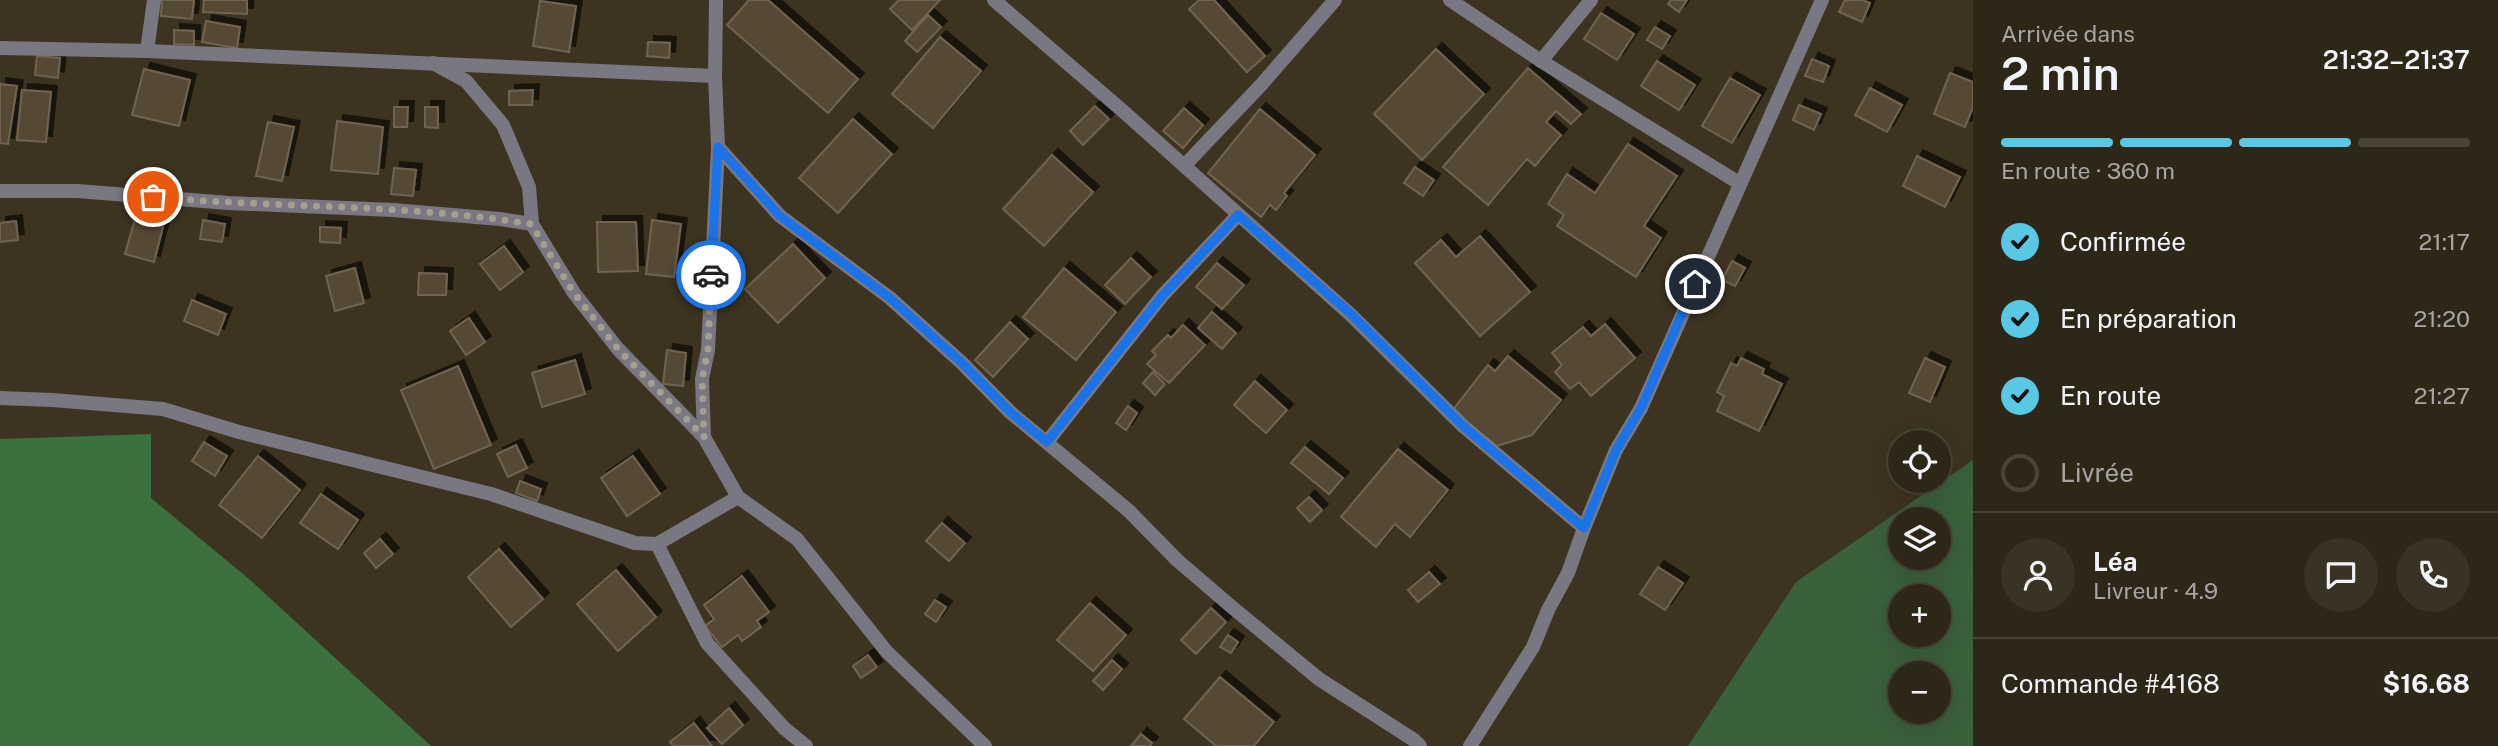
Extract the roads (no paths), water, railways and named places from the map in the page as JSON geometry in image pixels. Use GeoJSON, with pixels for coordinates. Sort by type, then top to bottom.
{"type":"FeatureCollection","features":[{"type":"Feature","properties":{"kind":"street"},"geometry":{"type":"LineString","coordinates":[[147,51],[154,0]]}},
{"type":"Feature","properties":{"kind":"street"},"geometry":{"type":"LineString","coordinates":[[704,437],[702,379],[708,350],[718,147],[716,0]]}},
{"type":"Feature","properties":{"kind":"street"},"geometry":{"type":"LineString","coordinates":[[994,0],[1185,165],[1351,314],[1463,426],[1584,528]]}},
{"type":"Feature","properties":{"kind":"street"},"geometry":{"type":"LineString","coordinates":[[1185,165],[1261,85],[1335,0]]}},
{"type":"Feature","properties":{"kind":"street"},"geometry":{"type":"LineString","coordinates":[[1450,0],[1541,61],[1739,183]]}},
{"type":"Feature","properties":{"kind":"street"},"geometry":{"type":"LineString","coordinates":[[1541,61],[1591,0]]}},
{"type":"Feature","properties":{"kind":"street"},"geometry":{"type":"LineString","coordinates":[[1471,746],[1533,647],[1548,610],[1568,573],[1616,450],[1641,408],[1822,0]]}},
{"type":"Feature","properties":{"kind":"street"},"geometry":{"type":"LineString","coordinates":[[0,48],[147,51],[715,76]]}},
{"type":"Feature","properties":{"kind":"street"},"geometry":{"type":"LineString","coordinates":[[433,63],[466,81],[503,125],[529,187],[531,224],[574,293],[618,349],[704,437],[738,497],[797,539],[887,652],[985,746]]}},
{"type":"Feature","properties":{"kind":"street"},"geometry":{"type":"LineString","coordinates":[[718,147],[780,216],[890,298],[962,363],[1010,412],[1129,511],[1177,560],[1289,656],[1420,746]]}},
{"type":"Feature","properties":{"kind":"street"},"geometry":{"type":"LineString","coordinates":[[0,191],[77,191],[229,204],[393,210],[531,224]]}},
{"type":"Feature","properties":{"kind":"street"},"geometry":{"type":"LineString","coordinates":[[1047,442],[1162,296],[1238,215]]}},
{"type":"Feature","properties":{"kind":"street"},"geometry":{"type":"LineString","coordinates":[[0,398],[163,410],[239,432],[491,494],[635,543],[656,544],[738,497]]}},
{"type":"Feature","properties":{"kind":"street"},"geometry":{"type":"LineString","coordinates":[[656,544],[707,643],[784,728],[806,746]]}}]}
